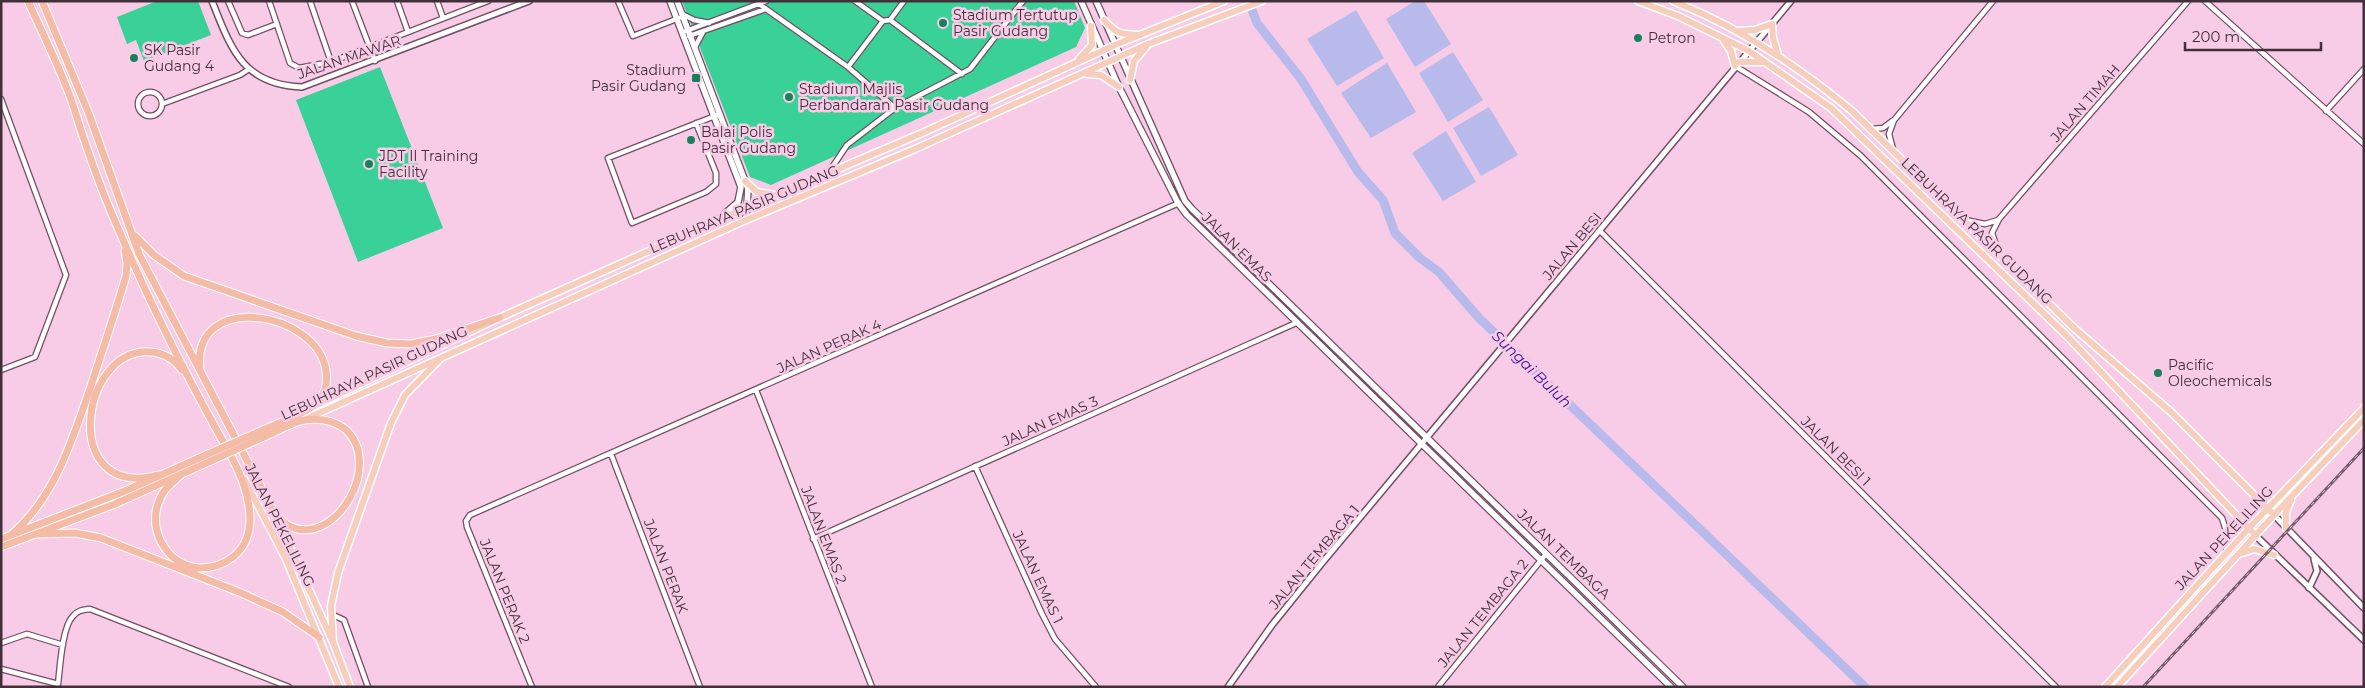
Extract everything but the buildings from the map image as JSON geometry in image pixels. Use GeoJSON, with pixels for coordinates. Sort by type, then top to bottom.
{"type":"FeatureCollection","features":[{"type":"Feature","properties":{"kind":"highway"},"geometry":{"type":"LineString","coordinates":[[28,1],[67,87],[85,144],[121,236],[189,378]]}},
{"type":"Feature","properties":{"kind":"highway"},"geometry":{"type":"LineString","coordinates":[[42,1],[89,114],[139,254],[201,376],[274,512],[292,528],[306,529],[321,526],[328,522],[343,506],[354,489],[360,471],[359,450],[347,431],[326,420],[303,420]]}},
{"type":"Feature","properties":{"kind":"highway"},"geometry":{"type":"LineString","coordinates":[[131,232],[154,256],[184,276],[356,336],[388,343],[412,344],[436,340],[499,318]]}},
{"type":"Feature","properties":{"kind":"highway"},"geometry":{"type":"LineString","coordinates":[[11,535],[40,505],[56,480],[70,444],[126,276],[127,263],[121,236]]}},
{"type":"Feature","properties":{"kind":"highway"},"geometry":{"type":"LineString","coordinates":[[201,376],[200,354],[206,338],[212,330],[232,318],[244,316],[258,317],[295,330],[314,342],[325,364],[327,384],[325,392],[313,406]]}},
{"type":"Feature","properties":{"kind":"highway"},"geometry":{"type":"LineString","coordinates":[[189,378],[168,356],[156,352],[135,352],[114,364],[105,375],[94,402],[90,438],[96,456],[101,462],[109,470],[127,478],[145,479],[210,457]]}},
{"type":"Feature","properties":{"kind":"highway","name":"JALAN PEKELILING"},"geometry":{"type":"LineString","coordinates":[[189,378],[241,474]]}},
{"type":"Feature","properties":{"kind":"highway","name":"LEBUHRAYA PASIR GUDANG"},"geometry":{"type":"LineString","coordinates":[[265,433],[313,406]]}},
{"type":"Feature","properties":{"kind":"highway","name":"LEBUHRAYA PASIR GUDANG"},"geometry":{"type":"LineString","coordinates":[[210,457],[265,433],[303,420]]}},
{"type":"Feature","properties":{"kind":"highway"},"geometry":{"type":"LineString","coordinates":[[1,547],[124,500],[182,474],[210,457]]}},
{"type":"Feature","properties":{"kind":"highway"},"geometry":{"type":"LineString","coordinates":[[182,474],[162,494],[155,514],[156,529],[161,542],[170,555],[181,562],[200,568],[216,566],[228,561],[239,552],[245,543],[249,532],[250,512],[241,474]]}},
{"type":"Feature","properties":{"kind":"highway"},"geometry":{"type":"LineString","coordinates":[[1,539],[125,491],[159,475]]}},
{"type":"Feature","properties":{"kind":"highway"},"geometry":{"type":"LineString","coordinates":[[37,534],[75,533],[101,538],[239,592],[283,612],[320,637]]}},
{"type":"Feature","properties":{"kind":"main road"},"geometry":{"type":"LineString","coordinates":[[670,1],[681,16]]}},
{"type":"Feature","properties":{"kind":"main road"},"geometry":{"type":"LineString","coordinates":[[677,1],[686,34],[748,189],[746,220]]}},
{"type":"Feature","properties":{"kind":"main road","name":"JALAN EMAS"},"geometry":{"type":"LineString","coordinates":[[1081,1],[1119,87],[1178,203],[1206,235],[1422,445]]}},
{"type":"Feature","properties":{"kind":"main road","name":"JALAN EMAS"},"geometry":{"type":"LineString","coordinates":[[1096,1],[1130,80],[1186,201],[1192,210],[1428,438]]}},
{"type":"Feature","properties":{"kind":"main road","name":"LEBUHRAYA PASIR GUDANG"},"geometry":{"type":"LineString","coordinates":[[313,406],[499,318],[716,221],[1115,45],[1224,1]]}},
{"type":"Feature","properties":{"kind":"main road","name":"LEBUHRAYA PASIR GUDANG"},"geometry":{"type":"LineString","coordinates":[[303,420],[443,355],[746,220],[915,149],[1148,44],[1262,1]]}},
{"type":"Feature","properties":{"kind":"main road","name":"LEBUHRAYA PASIR GUDANG"},"geometry":{"type":"LineString","coordinates":[[1638,1],[1687,20],[1749,51],[1832,108],[2066,335],[2240,516],[2256,536]]}},
{"type":"Feature","properties":{"kind":"main road","name":"LEBUHRAYA PASIR GUDANG"},"geometry":{"type":"LineString","coordinates":[[1673,1],[1737,31],[1778,55],[1833,96],[1872,129],[2074,328],[2171,412],[2274,515]]}},
{"type":"Feature","properties":{"kind":"main road"},"geometry":{"type":"LineString","coordinates":[[1104,20],[1112,29],[1120,34],[1143,35]]}},
{"type":"Feature","properties":{"kind":"main road"},"geometry":{"type":"LineString","coordinates":[[1737,31],[1750,31],[1772,24],[1773,38],[1778,55]]}},
{"type":"Feature","properties":{"kind":"main road"},"geometry":{"type":"LineString","coordinates":[[1070,66],[1092,45],[1091,26]]}},
{"type":"Feature","properties":{"kind":"main road"},"geometry":{"type":"LineString","coordinates":[[686,34],[695,48],[741,187],[741,194],[734,208],[716,221]]}},
{"type":"Feature","properties":{"kind":"main road"},"geometry":{"type":"LineString","coordinates":[[1722,39],[1730,47],[1737,64],[1768,63]]}},
{"type":"Feature","properties":{"kind":"main road"},"geometry":{"type":"LineString","coordinates":[[1130,80],[1134,61],[1148,44]]}},
{"type":"Feature","properties":{"kind":"main road"},"geometry":{"type":"LineString","coordinates":[[1077,76],[1093,73],[1101,75],[1119,87]]}},
{"type":"Feature","properties":{"kind":"main road"},"geometry":{"type":"LineString","coordinates":[[745,181],[757,192],[775,196]]}},
{"type":"Feature","properties":{"kind":"main road"},"geometry":{"type":"LineString","coordinates":[[662,246],[666,248],[666,256]]}},
{"type":"Feature","properties":{"kind":"main road"},"geometry":{"type":"LineString","coordinates":[[332,642],[331,614],[338,573],[391,423],[409,390],[443,355]]}},
{"type":"Feature","properties":{"kind":"main road","name":"JALAN PEKELILING"},"geometry":{"type":"LineString","coordinates":[[2105,687],[2249,528],[2364,408]]}},
{"type":"Feature","properties":{"kind":"main road","name":"JALAN PEKELILING"},"geometry":{"type":"LineString","coordinates":[[2117,687],[2274,515],[2364,420]]}},
{"type":"Feature","properties":{"kind":"main road","name":"JALAN TEMBAGA"},"geometry":{"type":"LineString","coordinates":[[1428,438],[1682,687]]}},
{"type":"Feature","properties":{"kind":"main road","name":"JALAN TEMBAGA"},"geometry":{"type":"LineString","coordinates":[[1422,445],[1671,687]]}},
{"type":"Feature","properties":{"kind":"main road","name":"JALAN PEKELILING"},"geometry":{"type":"LineString","coordinates":[[241,474],[286,559],[320,637],[339,687]]}},
{"type":"Feature","properties":{"kind":"main road"},"geometry":{"type":"LineString","coordinates":[[2286,528],[2287,508],[2295,493]]}},
{"type":"Feature","properties":{"kind":"main road"},"geometry":{"type":"LineString","coordinates":[[2257,498],[2269,500],[2280,496]]}},
{"type":"Feature","properties":{"kind":"main road","name":"JALAN PEKELILING"},"geometry":{"type":"LineString","coordinates":[[274,512],[350,687]]}},
{"type":"Feature","properties":{"kind":"main road"},"geometry":{"type":"LineString","coordinates":[[2236,543],[2241,531],[2240,516]]}},
{"type":"Feature","properties":{"kind":"main road"},"geometry":{"type":"LineString","coordinates":[[2238,554],[2254,549],[2274,555]]}},
{"type":"Feature","properties":{"kind":"main road"},"geometry":{"type":"LineString","coordinates":[[2162,624],[2168,630]]}},
{"type":"Feature","properties":{"kind":"street","name":"JALAN MAWAR"},"geometry":{"type":"LineString","coordinates":[[212,1],[229,45],[249,69],[273,82],[302,87],[375,61],[529,1]]}},
{"type":"Feature","properties":{"kind":"street"},"geometry":{"type":"LineString","coordinates":[[228,1],[242,33],[248,35],[277,24]]}},
{"type":"Feature","properties":{"kind":"street"},"geometry":{"type":"LineString","coordinates":[[269,1],[290,63],[299,68],[331,62],[488,1]]}},
{"type":"Feature","properties":{"kind":"street"},"geometry":{"type":"LineString","coordinates":[[310,1],[331,62]]}},
{"type":"Feature","properties":{"kind":"street"},"geometry":{"type":"LineString","coordinates":[[352,1],[375,61]]}},
{"type":"Feature","properties":{"kind":"street"},"geometry":{"type":"LineString","coordinates":[[396,1],[408,32]]}},
{"type":"Feature","properties":{"kind":"street"},"geometry":{"type":"LineString","coordinates":[[437,1],[444,18]]}},
{"type":"Feature","properties":{"kind":"street"},"geometry":{"type":"LineString","coordinates":[[618,1],[633,36],[681,16],[709,23]]}},
{"type":"Feature","properties":{"kind":"street"},"geometry":{"type":"LineString","coordinates":[[686,34],[766,1]]}},
{"type":"Feature","properties":{"kind":"street"},"geometry":{"type":"LineString","coordinates":[[855,1],[883,21],[890,20],[962,74]]}},
{"type":"Feature","properties":{"kind":"street"},"geometry":{"type":"LineString","coordinates":[[890,20],[904,1]]}},
{"type":"Feature","properties":{"kind":"street"},"geometry":{"type":"LineString","coordinates":[[828,173],[847,145],[895,108],[962,74],[975,64],[1023,1]]}},
{"type":"Feature","properties":{"kind":"street","name":"JALAN BESI"},"geometry":{"type":"LineString","coordinates":[[1422,445],[1791,1]]}},
{"type":"Feature","properties":{"kind":"street"},"geometry":{"type":"LineString","coordinates":[[1872,129],[1883,128],[1894,119],[1994,1]]}},
{"type":"Feature","properties":{"kind":"street","name":"JALAN TIMAH"},"geometry":{"type":"LineString","coordinates":[[1999,219],[2188,1]]}},
{"type":"Feature","properties":{"kind":"street"},"geometry":{"type":"LineString","coordinates":[[2205,1],[2364,144]]}},
{"type":"Feature","properties":{"kind":"street"},"geometry":{"type":"LineString","coordinates":[[759,4],[848,68],[895,108]]}},
{"type":"Feature","properties":{"kind":"street"},"geometry":{"type":"LineString","coordinates":[[686,34],[704,31],[766,9]]}},
{"type":"Feature","properties":{"kind":"street"},"geometry":{"type":"LineString","coordinates":[[848,68],[883,21]]}},
{"type":"Feature","properties":{"kind":"street"},"geometry":{"type":"LineString","coordinates":[[695,48],[704,31]]}},
{"type":"Feature","properties":{"kind":"street"},"geometry":{"type":"LineString","coordinates":[[1737,64],[1809,112],[1861,156],[2222,518],[2228,537],[2225,554]]}},
{"type":"Feature","properties":{"kind":"street"},"geometry":{"type":"LineString","coordinates":[[162,104],[240,76],[249,69]]}},
{"type":"Feature","properties":{"kind":"street"},"geometry":{"type":"LineString","coordinates":[[2326,111],[2364,69]]}},
{"type":"Feature","properties":{"kind":"street"},"geometry":{"type":"LineString","coordinates":[[150,91],[158,95],[162,104],[162,110],[159,114],[145,117],[141,113],[137,102],[140,95],[150,91]]}},
{"type":"Feature","properties":{"kind":"street"},"geometry":{"type":"LineString","coordinates":[[1,99],[66,277],[35,357],[1,370]]}},
{"type":"Feature","properties":{"kind":"street"},"geometry":{"type":"LineString","coordinates":[[696,122],[716,173],[716,184],[706,192],[632,222],[608,158],[696,122],[717,115]]}},
{"type":"Feature","properties":{"kind":"street"},"geometry":{"type":"LineString","coordinates":[[1893,149],[1890,134],[1894,119]]}},
{"type":"Feature","properties":{"kind":"street","name":"JALAN PERAK 4"},"geometry":{"type":"LineString","coordinates":[[480,510],[1186,201]]}},
{"type":"Feature","properties":{"kind":"street"},"geometry":{"type":"LineString","coordinates":[[1964,220],[1991,224],[1999,219]]}},
{"type":"Feature","properties":{"kind":"street"},"geometry":{"type":"LineString","coordinates":[[1999,219],[1992,233],[1999,255]]}},
{"type":"Feature","properties":{"kind":"street","name":"JALAN BESI 1"},"geometry":{"type":"LineString","coordinates":[[1600,231],[2056,687]]}},
{"type":"Feature","properties":{"kind":"street","name":"JALAN EMAS 3"},"geometry":{"type":"LineString","coordinates":[[813,538],[1296,322]]}},
{"type":"Feature","properties":{"kind":"street","name":"JALAN EMAS 2"},"geometry":{"type":"LineString","coordinates":[[756,390],[872,687]]}},
{"type":"Feature","properties":{"kind":"street","name":"JALAN TEMBAGA 1"},"geometry":{"type":"LineString","coordinates":[[1228,687],[1284,611],[1422,445]]}},
{"type":"Feature","properties":{"kind":"street","name":"JALAN PERAK"},"geometry":{"type":"LineString","coordinates":[[611,454],[700,687]]}},
{"type":"Feature","properties":{"kind":"street","name":"JALAN EMAS 1"},"geometry":{"type":"LineString","coordinates":[[975,466],[1051,630],[1079,669],[1096,687]]}},
{"type":"Feature","properties":{"kind":"street","name":"JALAN PERAK 2"},"geometry":{"type":"LineString","coordinates":[[480,510],[468,518],[467,527],[532,687]]}},
{"type":"Feature","properties":{"kind":"street"},"geometry":{"type":"LineString","coordinates":[[2274,515],[2364,608]]}},
{"type":"Feature","properties":{"kind":"street"},"geometry":{"type":"LineString","coordinates":[[2256,536],[2364,640]]}},
{"type":"Feature","properties":{"kind":"street","name":"JALAN TEMBAGA 2"},"geometry":{"type":"LineString","coordinates":[[1438,687],[1546,554]]}},
{"type":"Feature","properties":{"kind":"street"},"geometry":{"type":"LineString","coordinates":[[2309,588],[2317,571],[2314,556]]}},
{"type":"Feature","properties":{"kind":"street"},"geometry":{"type":"LineString","coordinates":[[1,669],[58,684],[63,644],[70,620],[79,610],[90,609],[289,687]]}},
{"type":"Feature","properties":{"kind":"street"},"geometry":{"type":"LineString","coordinates":[[331,614],[344,620],[368,687]]}},
{"type":"Feature","properties":{"kind":"street"},"geometry":{"type":"LineString","coordinates":[[1,642],[27,634],[63,644]]}},
{"type":"Feature","properties":{"kind":"green space"},"geometry":{"type":"Polygon","coordinates":[[[157,1],[198,1],[211,35],[144,61],[136,40],[127,44],[117,17],[157,1]]]}},
{"type":"Feature","properties":{"kind":"green space"},"geometry":{"type":"Polygon","coordinates":[[[682,1],[1074,1],[1085,28],[1076,47],[771,185],[750,177],[682,1]]]}},
{"type":"Feature","properties":{"kind":"green space","name":"JDT II Training Facility"},"geometry":{"type":"Polygon","coordinates":[[[380,67],[443,228],[358,262],[296,100],[380,67]]]}},
{"type":"Feature","properties":{"kind":"water"},"geometry":{"type":"Polygon","coordinates":[[[1415,1],[1424,1],[1451,44],[1415,67],[1386,19],[1415,1]]]}},
{"type":"Feature","properties":{"kind":"water"},"geometry":{"type":"Polygon","coordinates":[[[1356,10],[1384,58],[1337,86],[1307,39],[1356,10]]]}},
{"type":"Feature","properties":{"kind":"water"},"geometry":{"type":"Polygon","coordinates":[[[1453,52],[1483,100],[1448,122],[1419,73],[1453,52]]]}},
{"type":"Feature","properties":{"kind":"water"},"geometry":{"type":"Polygon","coordinates":[[[1387,63],[1416,112],[1371,138],[1341,93],[1387,63]]]}},
{"type":"Feature","properties":{"kind":"water"},"geometry":{"type":"Polygon","coordinates":[[[1489,107],[1518,155],[1481,176],[1453,128],[1489,107]]]}},
{"type":"Feature","properties":{"kind":"water"},"geometry":{"type":"Polygon","coordinates":[[[1446,131],[1476,182],[1443,201],[1412,153],[1446,131]]]}},
{"type":"Feature","properties":{"kind":"waterway","name":"Sungai Buluh"},"geometry":{"type":"LineString","coordinates":[[1252,10],[1257,23],[1301,79],[1358,172],[1383,200],[1395,233],[1420,258],[1439,272],[1479,318],[1865,687]]}},
{"type":"Feature","properties":{"kind":"railway"},"geometry":{"type":"LineString","coordinates":[[2143,687],[2364,448]]}},
{"type":"Feature","properties":{"kind":"place","name":"Stadium Tertutup Pasir Gudang"},"geometry":{"type":"Point","coordinates":[943,23]}},
{"type":"Feature","properties":{"kind":"place","name":"Petron"},"geometry":{"type":"Point","coordinates":[1638,38]}},
{"type":"Feature","properties":{"kind":"place","name":"SK Pasir Gudang 4"},"geometry":{"type":"Point","coordinates":[134,58]}},
{"type":"Feature","properties":{"kind":"place","name":"Stadium Pasir Gudang"},"geometry":{"type":"Point","coordinates":[696,78]}},
{"type":"Feature","properties":{"kind":"place","name":"Stadium Majlis Perbandaran Pasir Gudang"},"geometry":{"type":"Point","coordinates":[789,97]}},
{"type":"Feature","properties":{"kind":"place","name":"Balai Polis Pasir Gudang"},"geometry":{"type":"Point","coordinates":[691,140]}},
{"type":"Feature","properties":{"kind":"place","name":"JDT II Training Facility"},"geometry":{"type":"Point","coordinates":[369,164]}},
{"type":"Feature","properties":{"kind":"place","name":"Pacific Oleochemicals"},"geometry":{"type":"Point","coordinates":[2158,373]}}]}
